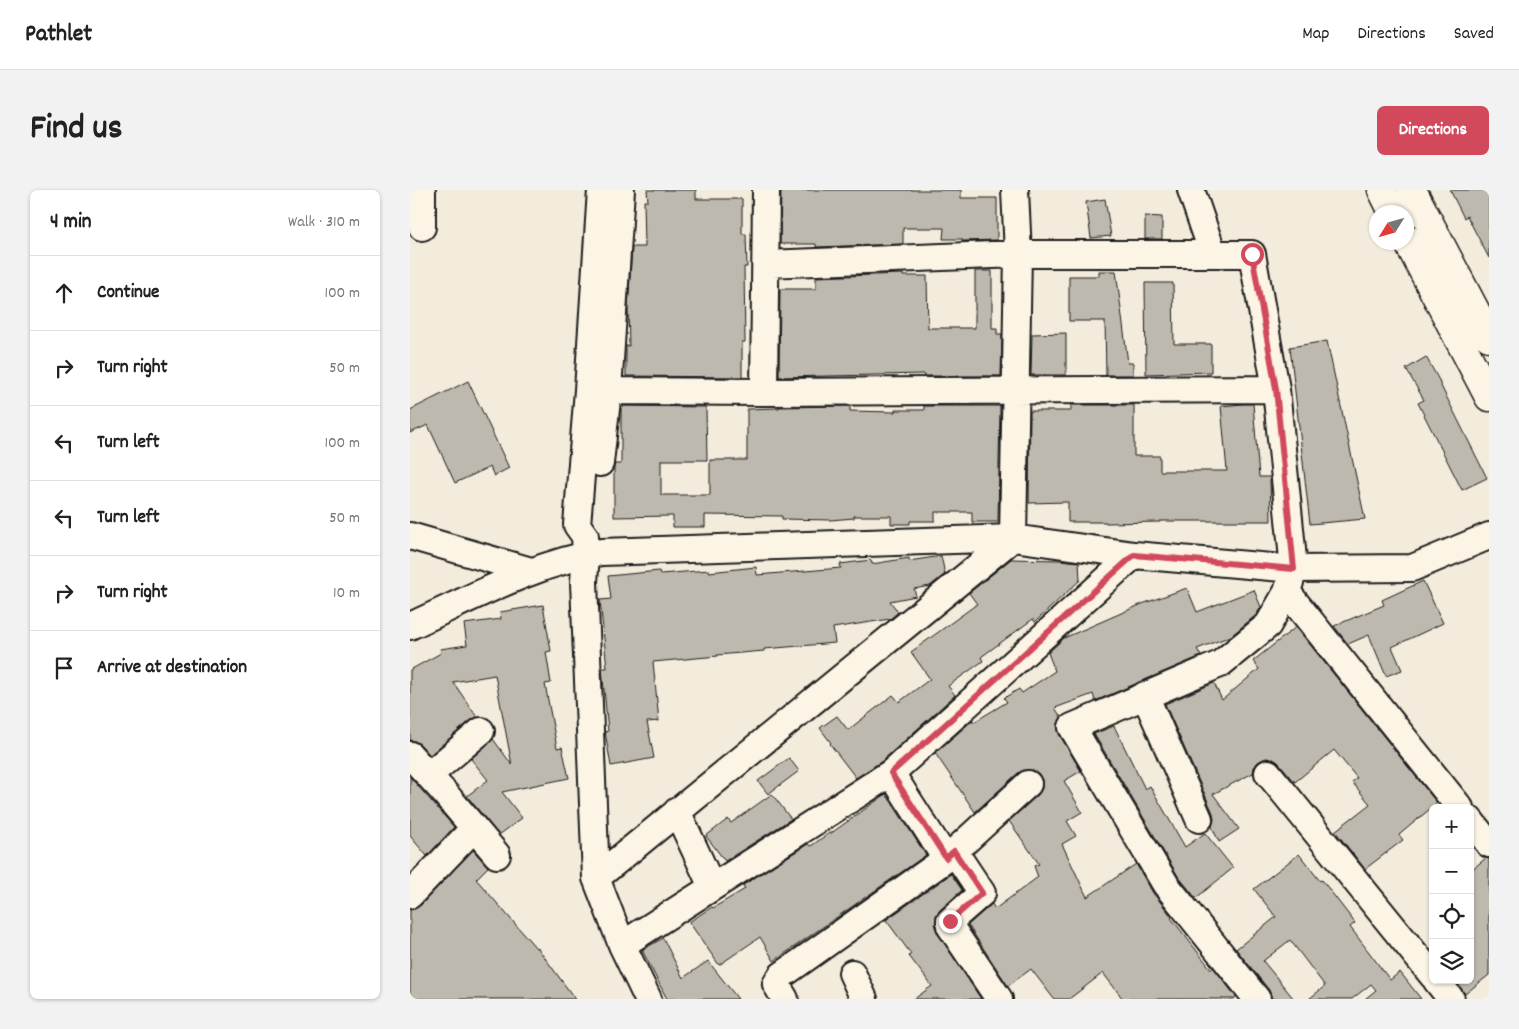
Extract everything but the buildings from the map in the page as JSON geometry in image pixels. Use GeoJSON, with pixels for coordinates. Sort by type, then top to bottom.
{"type":"FeatureCollection","features":[{"type":"Feature","properties":{"kind":"main road"},"geometry":{"type":"LineString","coordinates":[[1382,190],[1390,205]]}},
{"type":"Feature","properties":{"kind":"main road"},"geometry":{"type":"LineString","coordinates":[[1412,190],[1489,337]]}},
{"type":"Feature","properties":{"kind":"main road"},"geometry":{"type":"LineString","coordinates":[[1412,250],[1489,397]]}},
{"type":"Feature","properties":{"kind":"street"},"geometry":{"type":"LineString","coordinates":[[422,190],[422,227]]}},
{"type":"Feature","properties":{"kind":"street"},"geometry":{"type":"LineString","coordinates":[[601,190],[598,390],[592,527],[586,545],[584,582],[596,878],[622,945],[648,999]]}},
{"type":"Feature","properties":{"kind":"street"},"geometry":{"type":"LineString","coordinates":[[598,390],[621,190]]}},
{"type":"Feature","properties":{"kind":"street"},"geometry":{"type":"LineString","coordinates":[[764,392],[766,190]]}},
{"type":"Feature","properties":{"kind":"street"},"geometry":{"type":"LineString","coordinates":[[1013,538],[1018,254],[1015,190]]}},
{"type":"Feature","properties":{"kind":"street"},"geometry":{"type":"LineString","coordinates":[[1191,190],[1213,254]]}},
{"type":"Feature","properties":{"kind":"street"},"geometry":{"type":"LineString","coordinates":[[766,264],[1018,254],[1252,254],[1276,389],[1291,581],[1268,625],[1220,664],[1072,727],[1166,886],[1257,999]]}},
{"type":"Feature","properties":{"kind":"street"},"geometry":{"type":"LineString","coordinates":[[598,390],[764,392],[1276,389]]}},
{"type":"Feature","properties":{"kind":"street"},"geometry":{"type":"LineString","coordinates":[[410,536],[531,572]]}},
{"type":"Feature","properties":{"kind":"street"},"geometry":{"type":"LineString","coordinates":[[410,626],[531,572],[586,545],[602,552],[1013,538],[1134,555],[1291,581],[1412,568],[1489,536]]}},
{"type":"Feature","properties":{"kind":"street"},"geometry":{"type":"LineString","coordinates":[[596,878],[1013,538]]}},
{"type":"Feature","properties":{"kind":"street"},"geometry":{"type":"LineString","coordinates":[[622,945],[891,773],[1134,555]]}},
{"type":"Feature","properties":{"kind":"street"},"geometry":{"type":"LineString","coordinates":[[1291,581],[1457,804]]}},
{"type":"Feature","properties":{"kind":"street"},"geometry":{"type":"LineString","coordinates":[[1146,696],[1200,819]]}},
{"type":"Feature","properties":{"kind":"street"},"geometry":{"type":"LineString","coordinates":[[429,775],[481,731]]}},
{"type":"Feature","properties":{"kind":"street"},"geometry":{"type":"LineString","coordinates":[[410,755],[497,855]]}},
{"type":"Feature","properties":{"kind":"street"},"geometry":{"type":"LineString","coordinates":[[891,773],[950,855],[982,893],[950,921],[950,926],[999,999]]}},
{"type":"Feature","properties":{"kind":"street"},"geometry":{"type":"LineString","coordinates":[[1268,773],[1429,971]]}},
{"type":"Feature","properties":{"kind":"street"},"geometry":{"type":"LineString","coordinates":[[785,999],[776,984],[782,975],[950,855],[1028,784]]}},
{"type":"Feature","properties":{"kind":"street"},"geometry":{"type":"LineString","coordinates":[[677,811],[712,887]]}},
{"type":"Feature","properties":{"kind":"street"},"geometry":{"type":"LineString","coordinates":[[1474,825],[1489,844]]}},
{"type":"Feature","properties":{"kind":"street"},"geometry":{"type":"LineString","coordinates":[[410,895],[474,828]]}},
{"type":"Feature","properties":{"kind":"street"},"geometry":{"type":"LineString","coordinates":[[852,973],[864,999]]}},
{"type":"Feature","properties":{"kind":"street"},"geometry":{"type":"LineString","coordinates":[[1439,984],[1451,999]]}},
{"type":"Feature","properties":{"kind":"route"},"geometry":{"type":"LineString","coordinates":[[950,921],[982,893],[954,851],[946,858],[891,773],[1134,555],[1294,569],[1276,389],[1252,254]]}}]}
